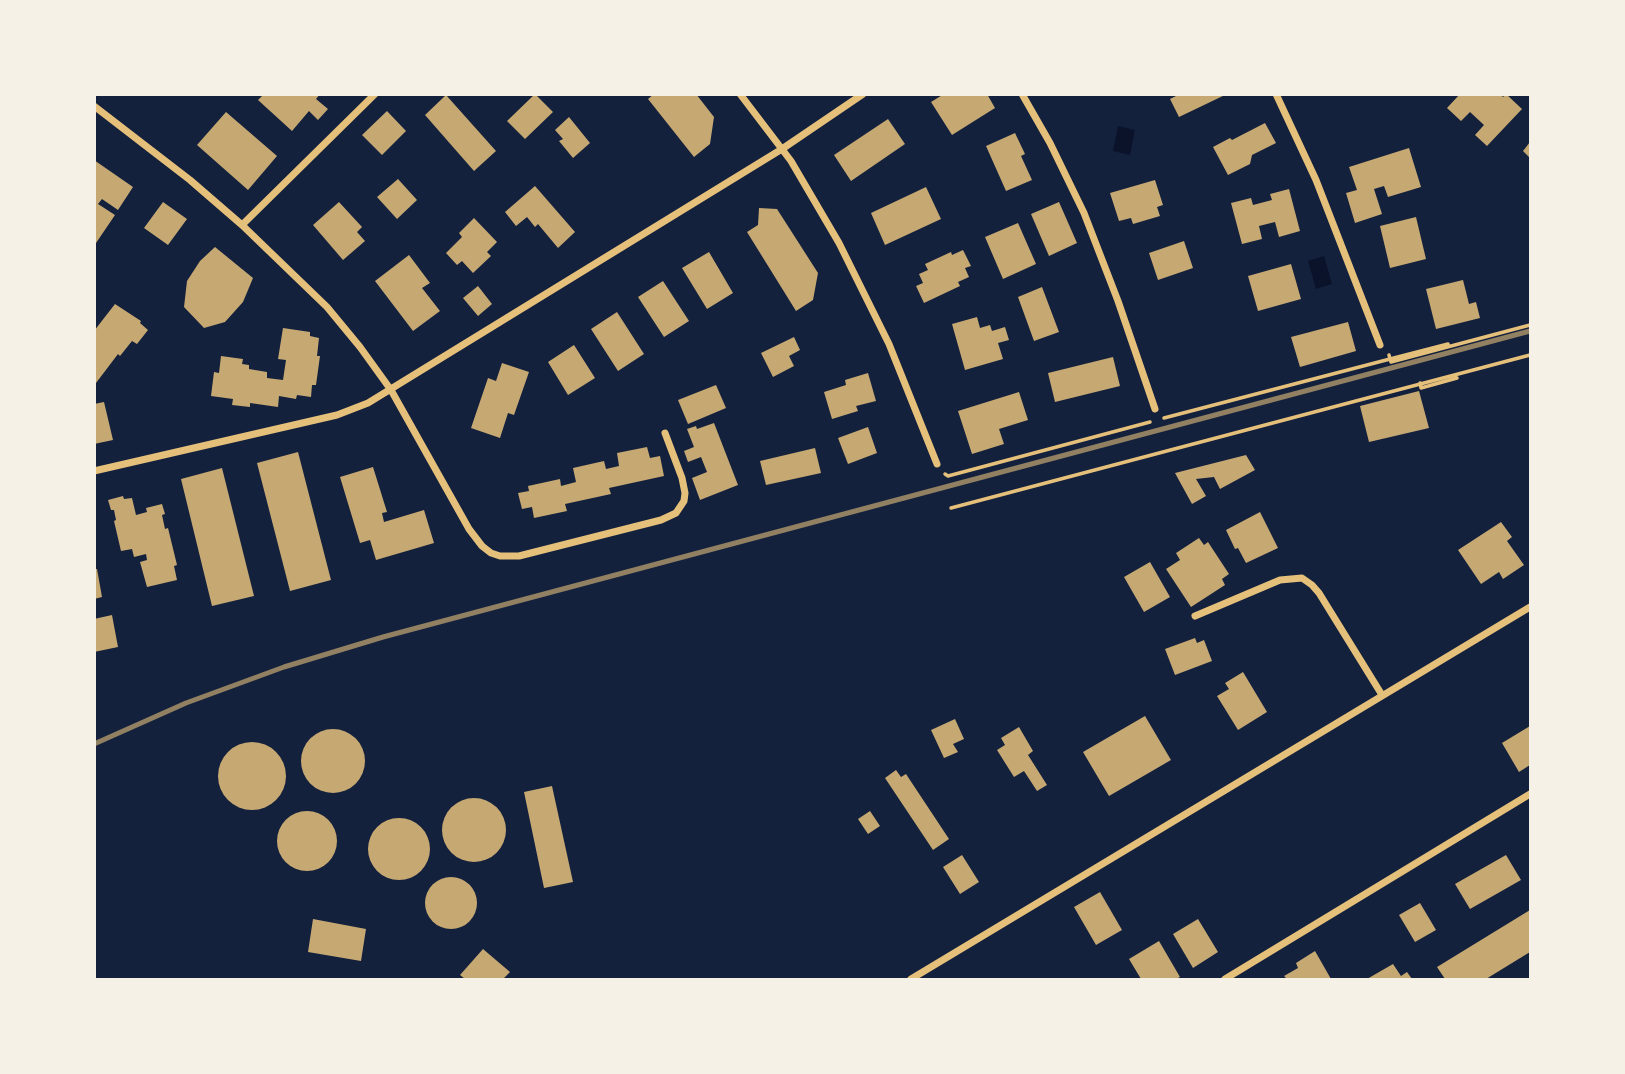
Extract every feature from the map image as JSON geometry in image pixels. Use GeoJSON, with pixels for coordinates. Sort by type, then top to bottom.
{"type":"FeatureCollection","features":[{"type":"Feature","properties":{"kind":"street"},"geometry":{"type":"LineString","coordinates":[[242,225],[375,94]]}},
{"type":"Feature","properties":{"kind":"street"},"geometry":{"type":"LineString","coordinates":[[740,94],[782,149],[825,218],[889,344],[937,464]]}},
{"type":"Feature","properties":{"kind":"street"},"geometry":{"type":"LineString","coordinates":[[94,471],[337,415],[368,403],[782,149],[863,94]]}},
{"type":"Feature","properties":{"kind":"street"},"geometry":{"type":"LineString","coordinates":[[1022,94],[1050,143],[1083,213],[1118,300],[1156,409]]}},
{"type":"Feature","properties":{"kind":"street"},"geometry":{"type":"LineString","coordinates":[[1276,94],[1316,180],[1380,345]]}},
{"type":"Feature","properties":{"kind":"street"},"geometry":{"type":"LineString","coordinates":[[96,109],[190,180],[242,225],[327,307],[391,390],[469,530],[491,553],[519,556],[661,520],[676,513],[684,501],[684,485],[665,433]]}},
{"type":"Feature","properties":{"kind":"street"},"geometry":{"type":"LineString","coordinates":[[1195,616],[1280,580],[1302,578],[1319,593],[1382,695]]}},
{"type":"Feature","properties":{"kind":"street"},"geometry":{"type":"LineString","coordinates":[[911,979],[1531,607]]}},
{"type":"Feature","properties":{"kind":"street"},"geometry":{"type":"LineString","coordinates":[[1225,979],[1531,794]]}},
{"type":"Feature","properties":{"kind":"path"},"geometry":{"type":"LineString","coordinates":[[1389,357],[1391,362],[1531,325]]}},
{"type":"Feature","properties":{"kind":"path"},"geometry":{"type":"LineString","coordinates":[[943,472],[948,476],[1389,357],[1448,344]]}},
{"type":"Feature","properties":{"kind":"path"},"geometry":{"type":"LineString","coordinates":[[951,508],[1531,355]]}},
{"type":"Feature","properties":{"kind":"path"},"geometry":{"type":"LineString","coordinates":[[1420,383],[1421,388],[1457,378]]}},
{"type":"Feature","properties":{"kind":"water"},"geometry":{"type":"Polygon","coordinates":[[[1118,126],[1135,130],[1130,155],[1113,151],[1118,126]]]}},
{"type":"Feature","properties":{"kind":"water"},"geometry":{"type":"Polygon","coordinates":[[[1324,256],[1332,284],[1316,289],[1308,261],[1324,256]]]}},
{"type":"Feature","properties":{"kind":"building"},"geometry":{"type":"Polygon","coordinates":[[[264,94],[320,94],[316,99],[328,109],[318,120],[309,111],[292,131],[258,100],[264,94]]]}},
{"type":"Feature","properties":{"kind":"building"},"geometry":{"type":"Polygon","coordinates":[[[535,94],[553,112],[525,139],[507,121],[535,94]]]}},
{"type":"Feature","properties":{"kind":"building"},"geometry":{"type":"Polygon","coordinates":[[[654,94],[696,94],[714,117],[710,144],[694,157],[648,99],[654,94]]]}},
{"type":"Feature","properties":{"kind":"building"},"geometry":{"type":"Polygon","coordinates":[[[944,94],[987,94],[995,108],[952,135],[931,102],[944,94]]]}},
{"type":"Feature","properties":{"kind":"building"},"geometry":{"type":"Polygon","coordinates":[[[1180,94],[1227,94],[1179,117],[1170,99],[1180,94]]]}},
{"type":"Feature","properties":{"kind":"building"},"geometry":{"type":"Polygon","coordinates":[[[1460,94],[1500,94],[1503,97],[1506,94],[1522,109],[1487,146],[1475,135],[1484,125],[1470,112],[1461,121],[1447,108],[1460,94]]]}},
{"type":"Feature","properties":{"kind":"building"},"geometry":{"type":"Polygon","coordinates":[[[446,95],[496,151],[474,171],[425,115],[446,95]]]}},
{"type":"Feature","properties":{"kind":"building"},"geometry":{"type":"Polygon","coordinates":[[[387,111],[406,131],[382,155],[362,135],[387,111]]]}},
{"type":"Feature","properties":{"kind":"building"},"geometry":{"type":"Polygon","coordinates":[[[226,112],[277,156],[248,190],[197,145],[226,112]]]}},
{"type":"Feature","properties":{"kind":"building"},"geometry":{"type":"Polygon","coordinates":[[[569,117],[590,143],[573,158],[559,141],[563,139],[555,130],[569,117]]]}},
{"type":"Feature","properties":{"kind":"building"},"geometry":{"type":"Polygon","coordinates":[[[888,119],[905,144],[851,181],[834,155],[888,119]]]}},
{"type":"Feature","properties":{"kind":"building"},"geometry":{"type":"Polygon","coordinates":[[[1265,123],[1276,143],[1252,155],[1250,164],[1228,175],[1213,147],[1265,123]]]}},
{"type":"Feature","properties":{"kind":"building"},"geometry":{"type":"Polygon","coordinates":[[[1015,133],[1025,154],[1021,156],[1032,180],[1006,191],[986,146],[1015,133]]]}},
{"type":"Feature","properties":{"kind":"building"},"geometry":{"type":"Polygon","coordinates":[[[1530,142],[1530,158],[1523,151],[1530,142]]]}},
{"type":"Feature","properties":{"kind":"building"},"geometry":{"type":"Polygon","coordinates":[[[1409,148],[1421,187],[1388,197],[1384,186],[1374,189],[1382,214],[1355,223],[1346,193],[1357,190],[1349,167],[1409,148]]]}},
{"type":"Feature","properties":{"kind":"building"},"geometry":{"type":"Polygon","coordinates":[[[94,160],[133,187],[118,210],[102,199],[98,204],[115,215],[94,246],[94,160]]]}},
{"type":"Feature","properties":{"kind":"building"},"geometry":{"type":"Polygon","coordinates":[[[398,179],[417,200],[397,219],[377,197],[398,179]]]}},
{"type":"Feature","properties":{"kind":"building"},"geometry":{"type":"Polygon","coordinates":[[[1155,180],[1163,205],[1157,207],[1160,216],[1133,224],[1131,218],[1119,221],[1110,193],[1155,180]]]}},
{"type":"Feature","properties":{"kind":"building"},"geometry":{"type":"Polygon","coordinates":[[[535,186],[575,232],[558,248],[538,224],[535,227],[527,217],[516,226],[505,212],[535,186]]]}},
{"type":"Feature","properties":{"kind":"building"},"geometry":{"type":"Polygon","coordinates":[[[926,187],[941,219],[885,245],[871,213],[926,187]]]}},
{"type":"Feature","properties":{"kind":"building"},"geometry":{"type":"Polygon","coordinates":[[[1289,189],[1300,231],[1279,237],[1275,222],[1259,226],[1262,239],[1242,244],[1231,203],[1251,198],[1253,205],[1272,200],[1270,194],[1289,189]]]}},
{"type":"Feature","properties":{"kind":"building"},"geometry":{"type":"Polygon","coordinates":[[[163,202],[187,219],[168,245],[144,228],[163,202]]]}},
{"type":"Feature","properties":{"kind":"building"},"geometry":{"type":"Polygon","coordinates":[[[339,202],[362,227],[357,232],[365,241],[343,260],[313,225],[339,202]]]}},
{"type":"Feature","properties":{"kind":"building"},"geometry":{"type":"Polygon","coordinates":[[[1059,202],[1077,243],[1049,256],[1031,214],[1059,202]]]}},
{"type":"Feature","properties":{"kind":"building"},"geometry":{"type":"Polygon","coordinates":[[[759,208],[777,209],[818,273],[813,300],[796,311],[747,232],[758,225],[759,208]]]}},
{"type":"Feature","properties":{"kind":"building"},"geometry":{"type":"Polygon","coordinates":[[[1416,217],[1426,259],[1390,268],[1380,226],[1416,217]]]}},
{"type":"Feature","properties":{"kind":"building"},"geometry":{"type":"Polygon","coordinates":[[[474,218],[497,242],[487,252],[491,256],[473,273],[462,261],[457,265],[446,253],[462,237],[459,233],[474,218]]]}},
{"type":"Feature","properties":{"kind":"building"},"geometry":{"type":"Polygon","coordinates":[[[1018,223],[1036,264],[1003,279],[985,237],[1018,223]]]}},
{"type":"Feature","properties":{"kind":"building"},"geometry":{"type":"Polygon","coordinates":[[[1184,241],[1193,268],[1158,280],[1149,253],[1184,241]]]}},
{"type":"Feature","properties":{"kind":"building"},"geometry":{"type":"Polygon","coordinates":[[[215,247],[253,278],[243,302],[225,322],[204,328],[184,307],[187,281],[200,261],[215,247]]]}},
{"type":"Feature","properties":{"kind":"building"},"geometry":{"type":"Polygon","coordinates":[[[963,250],[971,266],[965,268],[969,277],[958,282],[960,286],[924,303],[916,286],[923,283],[919,274],[928,270],[925,264],[951,252],[952,255],[963,250]]]}},
{"type":"Feature","properties":{"kind":"building"},"geometry":{"type":"Polygon","coordinates":[[[709,252],[733,293],[707,309],[682,268],[709,252]]]}},
{"type":"Feature","properties":{"kind":"building"},"geometry":{"type":"Polygon","coordinates":[[[409,255],[430,283],[422,288],[440,311],[413,331],[375,281],[409,255]]]}},
{"type":"Feature","properties":{"kind":"building"},"geometry":{"type":"Polygon","coordinates":[[[1291,264],[1301,299],[1258,311],[1248,276],[1291,264]]]}},
{"type":"Feature","properties":{"kind":"building"},"geometry":{"type":"Polygon","coordinates":[[[1463,280],[1469,304],[1476,302],[1480,318],[1436,329],[1426,289],[1463,280]]]}},
{"type":"Feature","properties":{"kind":"building"},"geometry":{"type":"Polygon","coordinates":[[[663,281],[689,321],[664,337],[638,297],[663,281]]]}},
{"type":"Feature","properties":{"kind":"building"},"geometry":{"type":"Polygon","coordinates":[[[478,286],[492,304],[478,316],[463,298],[478,286]]]}},
{"type":"Feature","properties":{"kind":"building"},"geometry":{"type":"Polygon","coordinates":[[[1042,287],[1059,332],[1034,341],[1018,297],[1042,287]]]}},
{"type":"Feature","properties":{"kind":"building"},"geometry":{"type":"Polygon","coordinates":[[[115,304],[141,321],[148,330],[137,344],[132,341],[120,356],[118,354],[96,383],[94,331],[115,304]]]}},
{"type":"Feature","properties":{"kind":"building"},"geometry":{"type":"Polygon","coordinates":[[[617,312],[644,354],[618,371],[591,329],[617,312]]]}},
{"type":"Feature","properties":{"kind":"building"},"geometry":{"type":"Polygon","coordinates":[[[977,317],[980,328],[990,325],[992,331],[1005,327],[1009,340],[998,343],[1003,359],[965,370],[952,324],[977,317]]]}},
{"type":"Feature","properties":{"kind":"building"},"geometry":{"type":"Polygon","coordinates":[[[1348,322],[1356,351],[1300,367],[1291,337],[1348,322]]]}},
{"type":"Feature","properties":{"kind":"building"},"geometry":{"type":"Polygon","coordinates":[[[283,328],[310,332],[310,336],[319,338],[317,356],[320,356],[316,385],[312,385],[311,397],[297,395],[296,399],[279,396],[278,407],[250,403],[250,407],[232,405],[233,399],[211,396],[214,372],[219,373],[221,356],[243,359],[242,364],[249,365],[249,369],[267,372],[267,378],[283,380],[286,360],[278,359],[283,328]]]}},
{"type":"Feature","properties":{"kind":"building"},"geometry":{"type":"Polygon","coordinates":[[[794,337],[800,350],[789,356],[794,366],[773,377],[761,353],[794,337]]]}},
{"type":"Feature","properties":{"kind":"building"},"geometry":{"type":"Polygon","coordinates":[[[574,345],[595,378],[568,395],[548,362],[574,345]]]}},
{"type":"Feature","properties":{"kind":"building"},"geometry":{"type":"Polygon","coordinates":[[[1113,357],[1120,386],[1055,402],[1048,373],[1113,357]]]}},
{"type":"Feature","properties":{"kind":"building"},"geometry":{"type":"Polygon","coordinates":[[[502,363],[529,372],[514,415],[508,413],[500,438],[471,428],[488,378],[496,381],[502,363]]]}},
{"type":"Feature","properties":{"kind":"building"},"geometry":{"type":"Polygon","coordinates":[[[868,373],[876,401],[856,406],[858,411],[832,419],[824,392],[846,385],[845,380],[868,373]]]}},
{"type":"Feature","properties":{"kind":"building"},"geometry":{"type":"Polygon","coordinates":[[[716,385],[726,408],[688,424],[678,400],[716,385]]]}},
{"type":"Feature","properties":{"kind":"building"},"geometry":{"type":"Polygon","coordinates":[[[1419,391],[1429,428],[1369,442],[1360,406],[1419,391]]]}},
{"type":"Feature","properties":{"kind":"building"},"geometry":{"type":"Polygon","coordinates":[[[1019,392],[1028,420],[999,429],[1004,444],[972,454],[958,411],[1019,392]]]}},
{"type":"Feature","properties":{"kind":"building"},"geometry":{"type":"Polygon","coordinates":[[[104,402],[113,440],[94,444],[94,404],[104,402]]]}},
{"type":"Feature","properties":{"kind":"building"},"geometry":{"type":"Polygon","coordinates":[[[714,423],[738,485],[700,500],[692,478],[707,472],[701,457],[688,462],[684,451],[694,447],[687,429],[696,426],[697,429],[714,423]]]}},
{"type":"Feature","properties":{"kind":"building"},"geometry":{"type":"Polygon","coordinates":[[[868,427],[877,453],[848,464],[838,438],[868,427]]]}},
{"type":"Feature","properties":{"kind":"building"},"geometry":{"type":"Polygon","coordinates":[[[647,447],[650,458],[660,456],[664,476],[609,488],[611,494],[565,504],[567,511],[534,518],[532,507],[522,509],[518,493],[529,491],[528,486],[560,479],[561,486],[576,482],[573,468],[604,461],[606,469],[619,466],[617,453],[647,447]]]}},
{"type":"Feature","properties":{"kind":"building"},"geometry":{"type":"Polygon","coordinates":[[[815,448],[821,473],[766,485],[760,461],[815,448]]]}},
{"type":"Feature","properties":{"kind":"building"},"geometry":{"type":"Polygon","coordinates":[[[298,452],[331,580],[290,591],[257,463],[298,452]]]}},
{"type":"Feature","properties":{"kind":"building"},"geometry":{"type":"Polygon","coordinates":[[[1246,455],[1255,470],[1220,489],[1214,477],[1196,479],[1206,496],[1192,504],[1175,473],[1246,455]]]}},
{"type":"Feature","properties":{"kind":"building"},"geometry":{"type":"Polygon","coordinates":[[[373,467],[387,512],[382,513],[384,522],[424,510],[434,543],[376,560],[370,540],[360,543],[340,477],[373,467]]]}},
{"type":"Feature","properties":{"kind":"building"},"geometry":{"type":"Polygon","coordinates":[[[222,468],[254,596],[212,606],[181,479],[222,468]]]}},
{"type":"Feature","properties":{"kind":"building"},"geometry":{"type":"Polygon","coordinates":[[[123,496],[124,499],[132,498],[136,515],[147,512],[146,508],[162,504],[165,529],[168,528],[177,565],[174,566],[177,580],[147,587],[140,562],[147,560],[146,554],[134,557],[132,549],[121,551],[114,510],[111,510],[108,500],[123,496]]]}},
{"type":"Feature","properties":{"kind":"building"},"geometry":{"type":"Polygon","coordinates":[[[1260,512],[1278,548],[1246,563],[1238,548],[1235,549],[1226,530],[1260,512]]]}},
{"type":"Feature","properties":{"kind":"building"},"geometry":{"type":"Polygon","coordinates":[[[1501,522],[1512,537],[1507,541],[1524,565],[1503,579],[1499,572],[1481,584],[1458,550],[1501,522]]]}},
{"type":"Feature","properties":{"kind":"building"},"geometry":{"type":"Polygon","coordinates":[[[1199,538],[1204,545],[1208,542],[1229,574],[1222,579],[1225,585],[1191,607],[1166,569],[1180,560],[1176,553],[1199,538]]]}},
{"type":"Feature","properties":{"kind":"building"},"geometry":{"type":"Polygon","coordinates":[[[1150,562],[1170,597],[1144,612],[1124,577],[1150,562]]]}},
{"type":"Feature","properties":{"kind":"building"},"geometry":{"type":"Polygon","coordinates":[[[94,569],[97,569],[102,597],[94,599],[94,569]]]}},
{"type":"Feature","properties":{"kind":"building"},"geometry":{"type":"Polygon","coordinates":[[[112,615],[118,647],[94,652],[94,619],[112,615]]]}},
{"type":"Feature","properties":{"kind":"building"},"geometry":{"type":"Polygon","coordinates":[[[1195,638],[1197,643],[1204,640],[1212,661],[1175,675],[1165,649],[1195,638]]]}},
{"type":"Feature","properties":{"kind":"building"},"geometry":{"type":"Polygon","coordinates":[[[1243,672],[1267,712],[1238,730],[1217,696],[1229,689],[1225,683],[1243,672]]]}},
{"type":"Feature","properties":{"kind":"building"},"geometry":{"type":"Polygon","coordinates":[[[1145,716],[1171,760],[1109,796],[1083,752],[1145,716]]]}},
{"type":"Feature","properties":{"kind":"building"},"geometry":{"type":"Polygon","coordinates":[[[955,719],[964,739],[953,744],[958,752],[944,758],[931,730],[955,719]]]}},
{"type":"Feature","properties":{"kind":"building"},"geometry":{"type":"Polygon","coordinates":[[[1530,726],[1530,765],[1519,772],[1502,743],[1530,726]]]}},
{"type":"Feature","properties":{"kind":"building"},"geometry":{"type":"Polygon","coordinates":[[[1019,727],[1033,751],[1028,755],[1047,785],[1037,791],[1024,771],[1014,777],[997,750],[1005,745],[1001,738],[1019,727]]]}},
{"type":"Feature","properties":{"kind":"building"},"geometry":{"type":"Polygon","coordinates":[[[333,729],[351,735],[359,743],[365,761],[359,779],[351,787],[333,793],[315,787],[307,779],[301,761],[307,743],[315,735],[333,729]]]}},
{"type":"Feature","properties":{"kind":"building"},"geometry":{"type":"Polygon","coordinates":[[[252,742],[265,745],[276,752],[283,763],[286,776],[283,789],[276,800],[265,807],[252,810],[239,807],[228,800],[221,789],[218,776],[221,763],[228,752],[239,745],[252,742]]]}},
{"type":"Feature","properties":{"kind":"building"},"geometry":{"type":"Polygon","coordinates":[[[896,770],[901,777],[906,774],[949,839],[933,850],[885,778],[896,770]]]}},
{"type":"Feature","properties":{"kind":"building"},"geometry":{"type":"Polygon","coordinates":[[[552,786],[573,882],[544,888],[524,792],[552,786]]]}},
{"type":"Feature","properties":{"kind":"building"},"geometry":{"type":"Polygon","coordinates":[[[468,798],[480,798],[497,807],[504,818],[504,842],[497,853],[480,862],[468,862],[456,857],[447,848],[442,836],[442,824],[447,812],[456,803],[468,798]]]}},
{"type":"Feature","properties":{"kind":"building"},"geometry":{"type":"Polygon","coordinates":[[[307,811],[328,820],[337,841],[328,862],[307,871],[286,862],[277,841],[286,820],[307,811]]]}},
{"type":"Feature","properties":{"kind":"building"},"geometry":{"type":"Polygon","coordinates":[[[870,811],[880,826],[868,834],[858,819],[870,811]]]}},
{"type":"Feature","properties":{"kind":"building"},"geometry":{"type":"Polygon","coordinates":[[[393,818],[405,818],[421,827],[428,837],[428,861],[421,871],[405,880],[393,880],[382,875],[373,866],[368,855],[368,843],[373,832],[382,823],[393,818]]]}},
{"type":"Feature","properties":{"kind":"building"},"geometry":{"type":"Polygon","coordinates":[[[962,855],[979,882],[960,894],[943,867],[962,855]]]}},
{"type":"Feature","properties":{"kind":"building"},"geometry":{"type":"Polygon","coordinates":[[[1506,855],[1521,880],[1470,909],[1455,884],[1506,855]]]}},
{"type":"Feature","properties":{"kind":"building"},"geometry":{"type":"Polygon","coordinates":[[[451,877],[461,879],[469,885],[475,893],[475,913],[469,921],[461,927],[451,929],[441,927],[433,921],[427,913],[425,903],[427,893],[433,885],[441,879],[451,877]]]}},
{"type":"Feature","properties":{"kind":"building"},"geometry":{"type":"Polygon","coordinates":[[[1100,892],[1122,930],[1096,945],[1074,907],[1100,892]]]}},
{"type":"Feature","properties":{"kind":"building"},"geometry":{"type":"Polygon","coordinates":[[[1420,903],[1436,930],[1415,942],[1399,915],[1420,903]]]}},
{"type":"Feature","properties":{"kind":"building"},"geometry":{"type":"Polygon","coordinates":[[[1530,910],[1530,952],[1486,979],[1445,979],[1437,967],[1530,910]]]}},
{"type":"Feature","properties":{"kind":"building"},"geometry":{"type":"Polygon","coordinates":[[[313,919],[366,929],[361,961],[308,952],[313,919]]]}},
{"type":"Feature","properties":{"kind":"building"},"geometry":{"type":"Polygon","coordinates":[[[1198,919],[1218,952],[1193,968],[1173,934],[1198,919]]]}},
{"type":"Feature","properties":{"kind":"building"},"geometry":{"type":"Polygon","coordinates":[[[1159,941],[1180,977],[1141,979],[1129,959],[1159,941]]]}},
{"type":"Feature","properties":{"kind":"building"},"geometry":{"type":"Polygon","coordinates":[[[483,949],[510,972],[503,979],[465,979],[460,975],[483,949]]]}},
{"type":"Feature","properties":{"kind":"building"},"geometry":{"type":"Polygon","coordinates":[[[1315,951],[1331,979],[1287,979],[1284,976],[1298,968],[1296,963],[1315,951]]]}},
{"type":"Feature","properties":{"kind":"building"},"geometry":{"type":"Polygon","coordinates":[[[1393,964],[1401,976],[1407,972],[1412,979],[1367,979],[1393,964]]]}},
{"type":"Feature","properties":{"kind":"railway"},"geometry":{"type":"LineString","coordinates":[[94,744],[186,703],[284,667],[383,637],[1530,331]]}}]}
